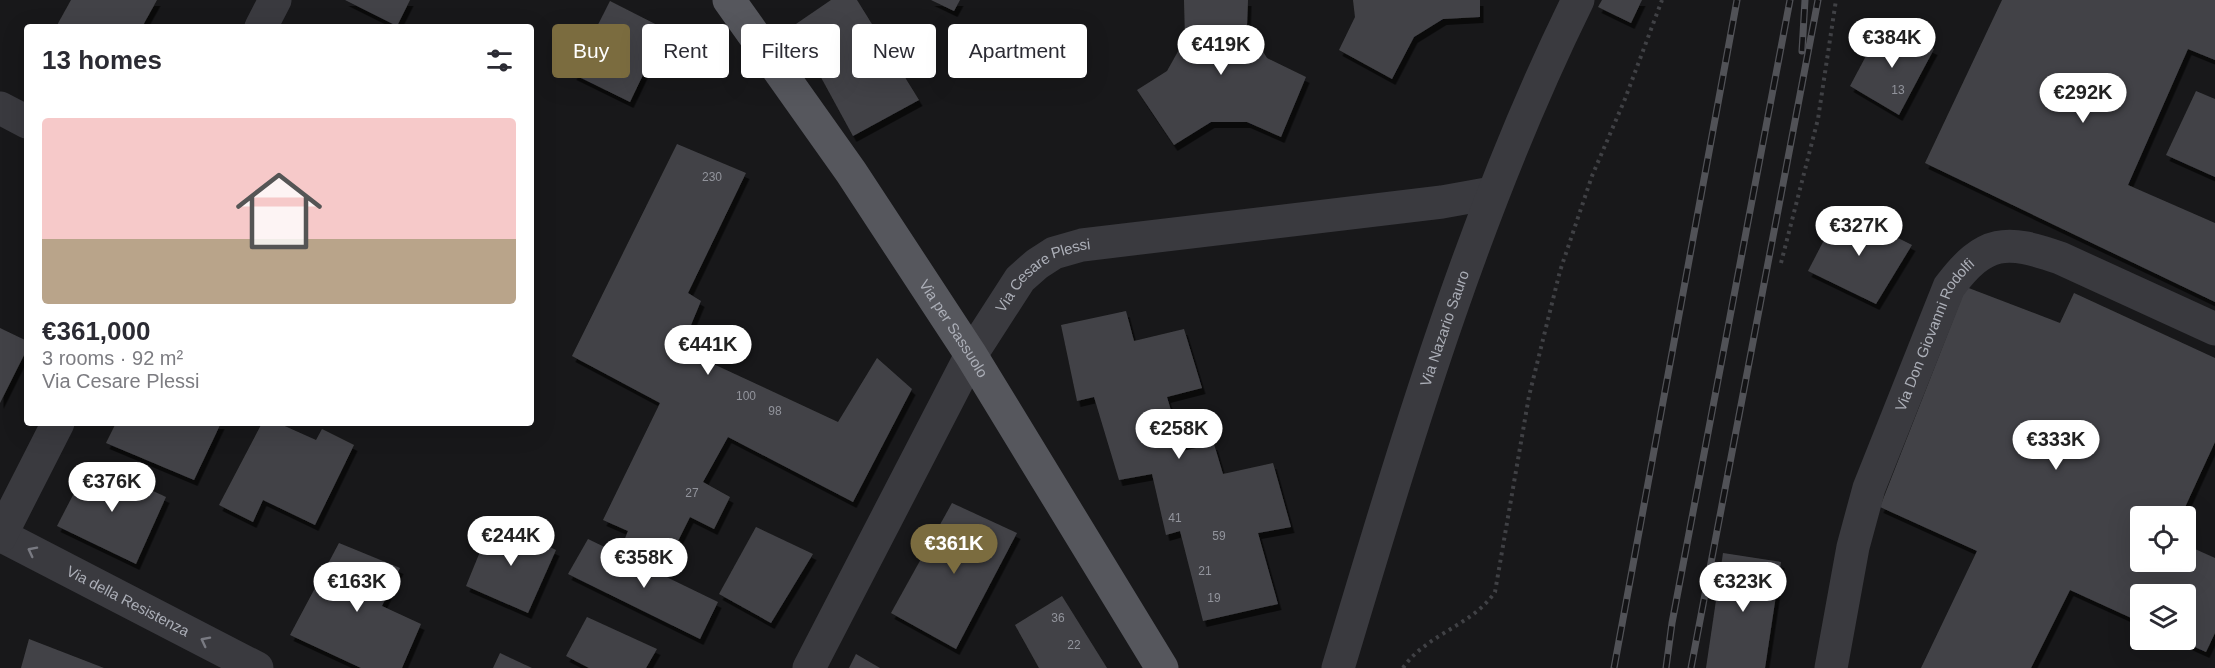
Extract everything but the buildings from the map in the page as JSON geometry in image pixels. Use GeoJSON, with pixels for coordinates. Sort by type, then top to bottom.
{"type":"FeatureCollection","features":[{"type":"Feature","properties":{"kind":"main road","name":"Via per Sassuolo"},"geometry":{"type":"LineString","coordinates":[[729,0],[851,172],[971,355],[1162,668]]}},
{"type":"Feature","properties":{"kind":"street"},"geometry":{"type":"LineString","coordinates":[[263,24],[275,0]]}},
{"type":"Feature","properties":{"kind":"street","name":"Via Nazario Sauro"},"geometry":{"type":"LineString","coordinates":[[1338,668],[1416,413],[1492,193],[1546,64],[1578,0]]}},
{"type":"Feature","properties":{"kind":"street"},"geometry":{"type":"LineString","coordinates":[[0,108],[24,120]]}},
{"type":"Feature","properties":{"kind":"street","name":"Via Cesare Plessi"},"geometry":{"type":"LineString","coordinates":[[809,668],[971,355],[1020,279],[1054,253],[1082,245],[1430,204],[1492,193]]}},
{"type":"Feature","properties":{"kind":"street","name":"Via Don Giovanni Rodolfi"},"geometry":{"type":"LineString","coordinates":[[1834,667],[1853,547],[1869,488],[1949,287],[1962,269],[1993,246],[2019,246],[2039,250],[2215,329]]}},
{"type":"Feature","properties":{"kind":"street"},"geometry":{"type":"LineString","coordinates":[[0,536],[56,426]]}},
{"type":"Feature","properties":{"kind":"street","name":"Via della Resistenza"},"geometry":{"type":"LineString","coordinates":[[0,536],[257,668]]}},
{"type":"Feature","properties":{"kind":"path"},"geometry":{"type":"LineString","coordinates":[[1403,668],[1420,649],[1480,610],[1496,592],[1530,396],[1560,271],[1592,176],[1625,99],[1662,0]]}},
{"type":"Feature","properties":{"kind":"path"},"geometry":{"type":"LineString","coordinates":[[1781,263],[1818,120],[1836,0]]}},
{"type":"Feature","properties":{"kind":"railway"},"geometry":{"type":"LineString","coordinates":[[1614,668],[1737,0]]}},
{"type":"Feature","properties":{"kind":"railway"},"geometry":{"type":"LineString","coordinates":[[1666,668],[1672,623],[1790,0]]}},
{"type":"Feature","properties":{"kind":"railway"},"geometry":{"type":"LineString","coordinates":[[1802,51],[1805,0]]}},
{"type":"Feature","properties":{"kind":"railway"},"geometry":{"type":"LineString","coordinates":[[1691,668],[1818,0]]}}]}
